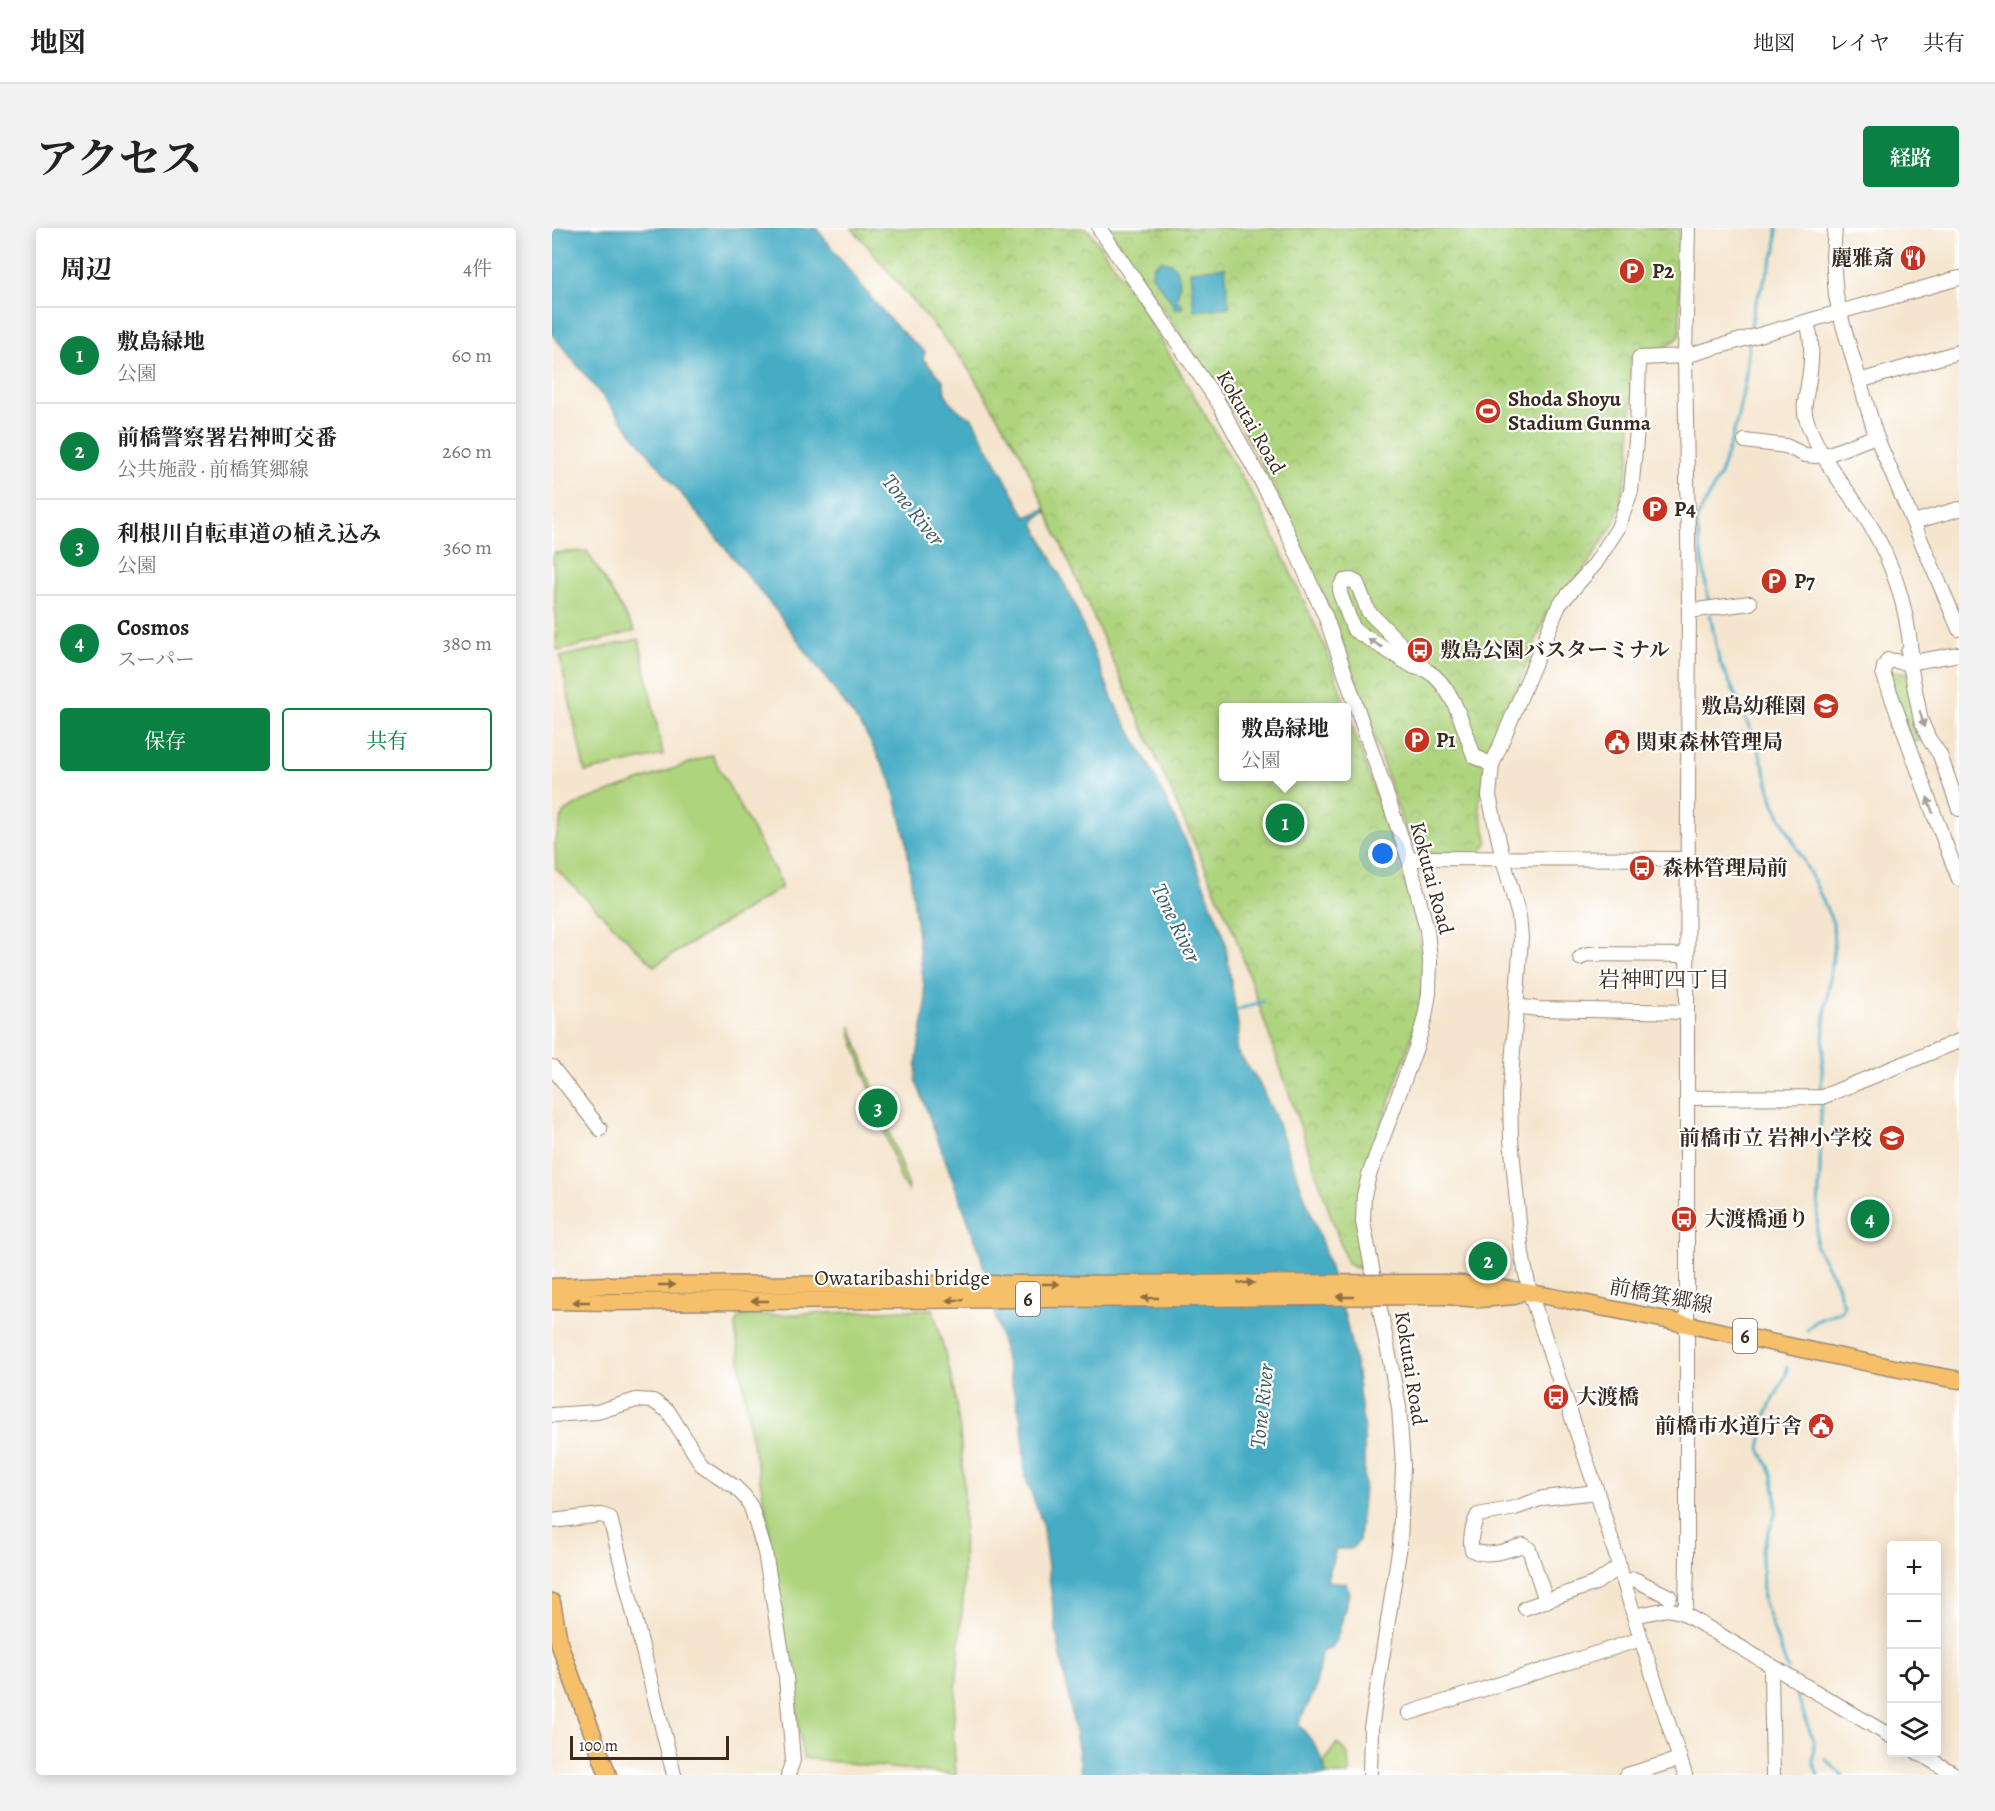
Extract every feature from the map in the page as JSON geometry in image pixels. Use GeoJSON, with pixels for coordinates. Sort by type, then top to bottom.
{"type":"FeatureCollection","features":[{"type":"Feature","properties":{"kind":"main road","name":"前橋箕郷線"},"geometry":{"type":"LineString","coordinates":[[1445,1290],[1483,1285],[1530,1293],[1687,1323],[1792,1347],[1959,1380]]}},
{"type":"Feature","properties":{"kind":"main road","name":"6"},"geometry":{"type":"LineString","coordinates":[[552,1287],[609,1294]]}},
{"type":"Feature","properties":{"kind":"main road","name":"Owataribashi bridge"},"geometry":{"type":"LineString","coordinates":[[609,1294],[1445,1290]]}},
{"type":"Feature","properties":{"kind":"main road","name":"6"},"geometry":{"type":"LineString","coordinates":[[552,1301],[609,1294]]}},
{"type":"Feature","properties":{"kind":"main road"},"geometry":{"type":"LineString","coordinates":[[552,1602],[556,1646],[608,1775]]}},
{"type":"Feature","properties":{"kind":"street","name":"Kokutai Road"},"geometry":{"type":"LineString","coordinates":[[1099,228],[1218,402],[1279,514],[1326,618],[1409,860],[1426,930],[1430,960],[1429,993],[1425,1017],[1364,1195],[1363,1222],[1399,1407],[1402,1465],[1400,1545],[1371,1728],[1370,1775]]}},
{"type":"Feature","properties":{"kind":"street"},"geometry":{"type":"LineString","coordinates":[[1681,1612],[1686,1605],[1687,1560],[1688,1098],[1686,1012],[1689,610],[1685,356],[1688,228]]}},
{"type":"Feature","properties":{"kind":"street"},"geometry":{"type":"LineString","coordinates":[[1835,228],[1834,272],[1840,312],[1876,436],[1959,629]]}},
{"type":"Feature","properties":{"kind":"street"},"geometry":{"type":"LineString","coordinates":[[1685,1775],[1597,1492],[1530,1293],[1522,1255],[1511,1139],[1510,1094],[1521,939],[1520,916],[1503,859],[1489,796],[1492,765],[1559,604],[1595,564],[1618,528],[1631,491],[1637,430],[1639,358],[1685,356],[1959,278]]}},
{"type":"Feature","properties":{"kind":"street"},"geometry":{"type":"LineString","coordinates":[[1809,330],[1811,360],[1804,404],[1806,419],[1821,456],[1868,522],[1888,556],[1909,628],[1911,653],[1908,658],[1922,721],[1929,740],[1940,755],[1959,809]]}},
{"type":"Feature","properties":{"kind":"street"},"geometry":{"type":"LineString","coordinates":[[1859,381],[1959,352]]}},
{"type":"Feature","properties":{"kind":"street"},"geometry":{"type":"LineString","coordinates":[[1745,441],[1786,446],[1805,455],[1821,456],[1876,436]]}},
{"type":"Feature","properties":{"kind":"street"},"geometry":{"type":"LineString","coordinates":[[1913,522],[1959,509]]}},
{"type":"Feature","properties":{"kind":"street"},"geometry":{"type":"LineString","coordinates":[[1426,670],[1368,610],[1357,583],[1351,580],[1344,581],[1340,587],[1340,594],[1354,630],[1414,667],[1433,674],[1451,696],[1474,756],[1492,765]]}},
{"type":"Feature","properties":{"kind":"street"},"geometry":{"type":"LineString","coordinates":[[1689,610],[1750,603]]}},
{"type":"Feature","properties":{"kind":"street"},"geometry":{"type":"LineString","coordinates":[[1959,654],[1888,660],[1883,672],[1959,879]]}},
{"type":"Feature","properties":{"kind":"street"},"geometry":{"type":"LineString","coordinates":[[1409,860],[1426,858],[1687,859]]}},
{"type":"Feature","properties":{"kind":"street"},"geometry":{"type":"LineString","coordinates":[[1580,958],[1589,954],[1687,956]]}},
{"type":"Feature","properties":{"kind":"street"},"geometry":{"type":"LineString","coordinates":[[1516,1006],[1538,1009],[1686,1012]]}},
{"type":"Feature","properties":{"kind":"street"},"geometry":{"type":"LineString","coordinates":[[1688,1098],[1822,1097],[1959,1041]]}},
{"type":"Feature","properties":{"kind":"street"},"geometry":{"type":"LineString","coordinates":[[552,1068],[600,1129]]}},
{"type":"Feature","properties":{"kind":"street"},"geometry":{"type":"LineString","coordinates":[[552,1415],[597,1412],[636,1400],[653,1401],[668,1412],[702,1465],[735,1487],[745,1497],[751,1507],[765,1552],[786,1677],[793,1760],[788,1775]]}},
{"type":"Feature","properties":{"kind":"street"},"geometry":{"type":"LineString","coordinates":[[1546,1601],[1529,1549],[1524,1545],[1504,1552],[1478,1553],[1472,1550],[1475,1520],[1478,1515],[1484,1513],[1515,1508],[1543,1498],[1597,1492]]}},
{"type":"Feature","properties":{"kind":"street"},"geometry":{"type":"LineString","coordinates":[[552,1521],[601,1515],[610,1518],[674,1775]]}},
{"type":"Feature","properties":{"kind":"street"},"geometry":{"type":"LineString","coordinates":[[1525,1608],[1596,1583],[1620,1566]]}},
{"type":"Feature","properties":{"kind":"street"},"geometry":{"type":"LineString","coordinates":[[1634,1579],[1670,1597]]}},
{"type":"Feature","properties":{"kind":"street"},"geometry":{"type":"LineString","coordinates":[[1634,1616],[1666,1609],[1681,1612],[1887,1734]]}},
{"type":"Feature","properties":{"kind":"street"},"geometry":{"type":"LineString","coordinates":[[1409,1713],[1641,1639]]}},
{"type":"Feature","properties":{"kind":"street"},"geometry":{"type":"LineString","coordinates":[[1773,1667],[1771,1672],[1773,1775]]}},
{"type":"Feature","properties":{"kind":"street"},"geometry":{"type":"LineString","coordinates":[[1923,1757],[1937,1769],[1956,1775]]}},
{"type":"Feature","properties":{"kind":"street"},"geometry":{"type":"LineString","coordinates":[[1627,1775],[1680,1759]]}},
{"type":"Feature","properties":{"kind":"green space"},"geometry":{"type":"Polygon","coordinates":[[[852,228],[1087,228],[1134,294],[1264,515],[1327,651],[1345,703],[1219,703],[1219,781],[1351,781],[1351,722],[1412,903],[1424,961],[1424,984],[1419,1015],[1366,1171],[1365,1265],[1354,1268],[1347,1263],[1235,935],[1021,454],[964,362],[852,228]]]}},
{"type":"Feature","properties":{"kind":"green space"},"geometry":{"type":"Polygon","coordinates":[[[1108,228],[1679,228],[1680,335],[1664,347],[1630,357],[1632,390],[1630,458],[1621,502],[1614,523],[1587,566],[1546,615],[1494,749],[1480,798],[1479,807],[1488,842],[1479,854],[1441,855],[1423,851],[1408,839],[1344,648],[1277,493],[1237,418],[1108,228]]]}},
{"type":"Feature","properties":{"kind":"green space"},"geometry":{"type":"Polygon","coordinates":[[[587,551],[635,631],[560,651],[557,649],[553,555],[554,553],[587,551]]]}},
{"type":"Feature","properties":{"kind":"green space"},"geometry":{"type":"Polygon","coordinates":[[[639,639],[663,755],[585,772],[560,657],[639,639]]]}},
{"type":"Feature","properties":{"kind":"green space"},"geometry":{"type":"Polygon","coordinates":[[[1887,671],[1909,673],[1925,738],[1913,743],[1887,671]]]}},
{"type":"Feature","properties":{"kind":"green space"},"geometry":{"type":"Polygon","coordinates":[[[712,755],[781,882],[781,888],[654,966],[556,869],[555,842],[563,813],[583,801],[712,755]]]}},
{"type":"Feature","properties":{"kind":"green space"},"geometry":{"type":"Polygon","coordinates":[[[851,1026],[908,1190],[902,1183],[851,1034],[851,1026]]]}},
{"type":"Feature","properties":{"kind":"green space"},"geometry":{"type":"Polygon","coordinates":[[[933,1309],[953,1383],[960,1432],[964,1489],[963,1597],[953,1729],[956,1775],[803,1758],[765,1504],[751,1437],[735,1326],[737,1320],[743,1316],[933,1309]]]}},
{"type":"Feature","properties":{"kind":"green space"},"geometry":{"type":"Polygon","coordinates":[[[1337,1743],[1348,1754],[1349,1775],[1326,1775],[1324,1762],[1337,1743]]]}},
{"type":"Feature","properties":{"kind":"water","name":"Tone River"},"geometry":{"type":"Polygon","coordinates":[[[552,228],[816,228],[881,309],[909,339],[925,352],[923,359],[943,380],[945,393],[952,404],[963,414],[972,418],[1026,517],[1045,509],[1046,512],[1034,523],[1073,601],[1113,700],[1148,763],[1190,850],[1224,936],[1239,1032],[1236,1050],[1258,1081],[1275,1116],[1323,1246],[1345,1317],[1356,1366],[1364,1431],[1364,1486],[1359,1541],[1351,1549],[1336,1549],[1327,1581],[1346,1583],[1349,1594],[1336,1642],[1331,1648],[1321,1652],[1315,1691],[1298,1724],[1316,1748],[1326,1775],[1081,1775],[1056,1630],[1042,1522],[1025,1476],[1022,1425],[980,1253],[916,1081],[917,1058],[926,1003],[906,839],[891,781],[864,730],[777,612],[552,334],[552,228]]]}},
{"type":"Feature","properties":{"kind":"water"},"geometry":{"type":"Polygon","coordinates":[[[1161,261],[1171,263],[1177,271],[1180,285],[1176,300],[1183,305],[1182,308],[1175,310],[1172,302],[1152,275],[1153,267],[1161,261]]]}},
{"type":"Feature","properties":{"kind":"water"},"geometry":{"type":"Polygon","coordinates":[[[1225,267],[1229,307],[1194,311],[1190,271],[1225,267]]]}},
{"type":"Feature","properties":{"kind":"waterway"},"geometry":{"type":"LineString","coordinates":[[1750,333],[1754,307],[1776,249],[1777,228]]}},
{"type":"Feature","properties":{"kind":"waterway"},"geometry":{"type":"LineString","coordinates":[[1709,604],[1696,520],[1720,475],[1736,425],[1745,381],[1749,342]]}},
{"type":"Feature","properties":{"kind":"waterway"},"geometry":{"type":"LineString","coordinates":[[1710,614],[1719,660],[1761,757],[1774,804],[1833,923],[1834,946],[1824,1023],[1821,1094]]}},
{"type":"Feature","properties":{"kind":"waterway"},"geometry":{"type":"LineString","coordinates":[[1234,1011],[1263,1001]]}},
{"type":"Feature","properties":{"kind":"waterway"},"geometry":{"type":"LineString","coordinates":[[1807,1330],[1816,1321],[1842,1311],[1844,1306],[1836,1282],[1816,1246],[1821,1100]]}},
{"type":"Feature","properties":{"kind":"waterway"},"geometry":{"type":"LineString","coordinates":[[1787,1367],[1786,1375],[1766,1414],[1760,1449],[1772,1473],[1776,1496],[1776,1512],[1762,1550],[1763,1600],[1788,1670]]}},
{"type":"Feature","properties":{"kind":"waterway"},"geometry":{"type":"LineString","coordinates":[[1794,1687],[1814,1743],[1813,1762],[1818,1775]]}},
{"type":"Feature","properties":{"kind":"waterway"},"geometry":{"type":"LineString","coordinates":[[1825,1759],[1842,1775]]}},
{"type":"Feature","properties":{"kind":"place","name":"麗雅斎"},"geometry":{"type":"Point","coordinates":[1913,258]}},
{"type":"Feature","properties":{"kind":"place","name":"P2"},"geometry":{"type":"Point","coordinates":[1632,271]}},
{"type":"Feature","properties":{"kind":"place","name":"Shoda Shoyu Stadium Gunma"},"geometry":{"type":"Point","coordinates":[1488,411]}},
{"type":"Feature","properties":{"kind":"place","name":"P4"},"geometry":{"type":"Point","coordinates":[1655,509]}},
{"type":"Feature","properties":{"kind":"place","name":"P7"},"geometry":{"type":"Point","coordinates":[1774,581]}},
{"type":"Feature","properties":{"kind":"place","name":"敷島公園バスターミナル"},"geometry":{"type":"Point","coordinates":[1420,650]}},
{"type":"Feature","properties":{"kind":"place","name":"敷島幼稚園"},"geometry":{"type":"Point","coordinates":[1826,706]}},
{"type":"Feature","properties":{"kind":"place","name":"P1"},"geometry":{"type":"Point","coordinates":[1417,740]}},
{"type":"Feature","properties":{"kind":"place","name":"関東森林管理局"},"geometry":{"type":"Point","coordinates":[1617,742]}},
{"type":"Feature","properties":{"kind":"place","name":"敷島緑地"},"geometry":{"type":"Point","coordinates":[1285,823]}},
{"type":"Feature","properties":{"kind":"place","name":"森林管理局前"},"geometry":{"type":"Point","coordinates":[1642,868]}},
{"type":"Feature","properties":{"kind":"place","name":"利根川自転車道の植え込み"},"geometry":{"type":"Point","coordinates":[878,1108]}},
{"type":"Feature","properties":{"kind":"place","name":"前橋市立 岩神小学校"},"geometry":{"type":"Point","coordinates":[1892,1138]}},
{"type":"Feature","properties":{"kind":"place","name":"大渡橋通り"},"geometry":{"type":"Point","coordinates":[1684,1219]}},
{"type":"Feature","properties":{"kind":"place","name":"Cosmos"},"geometry":{"type":"Point","coordinates":[1870,1219]}},
{"type":"Feature","properties":{"kind":"place","name":"前橋警察署岩神町交番"},"geometry":{"type":"Point","coordinates":[1488,1261]}},
{"type":"Feature","properties":{"kind":"place","name":"大渡橋"},"geometry":{"type":"Point","coordinates":[1556,1397]}},
{"type":"Feature","properties":{"kind":"place","name":"前橋市水道庁舎"},"geometry":{"type":"Point","coordinates":[1821,1426]}},
{"type":"Feature","properties":{"kind":"district","name":"岩神町四丁目"},"geometry":{"type":"Point","coordinates":[1664,980]}}]}
